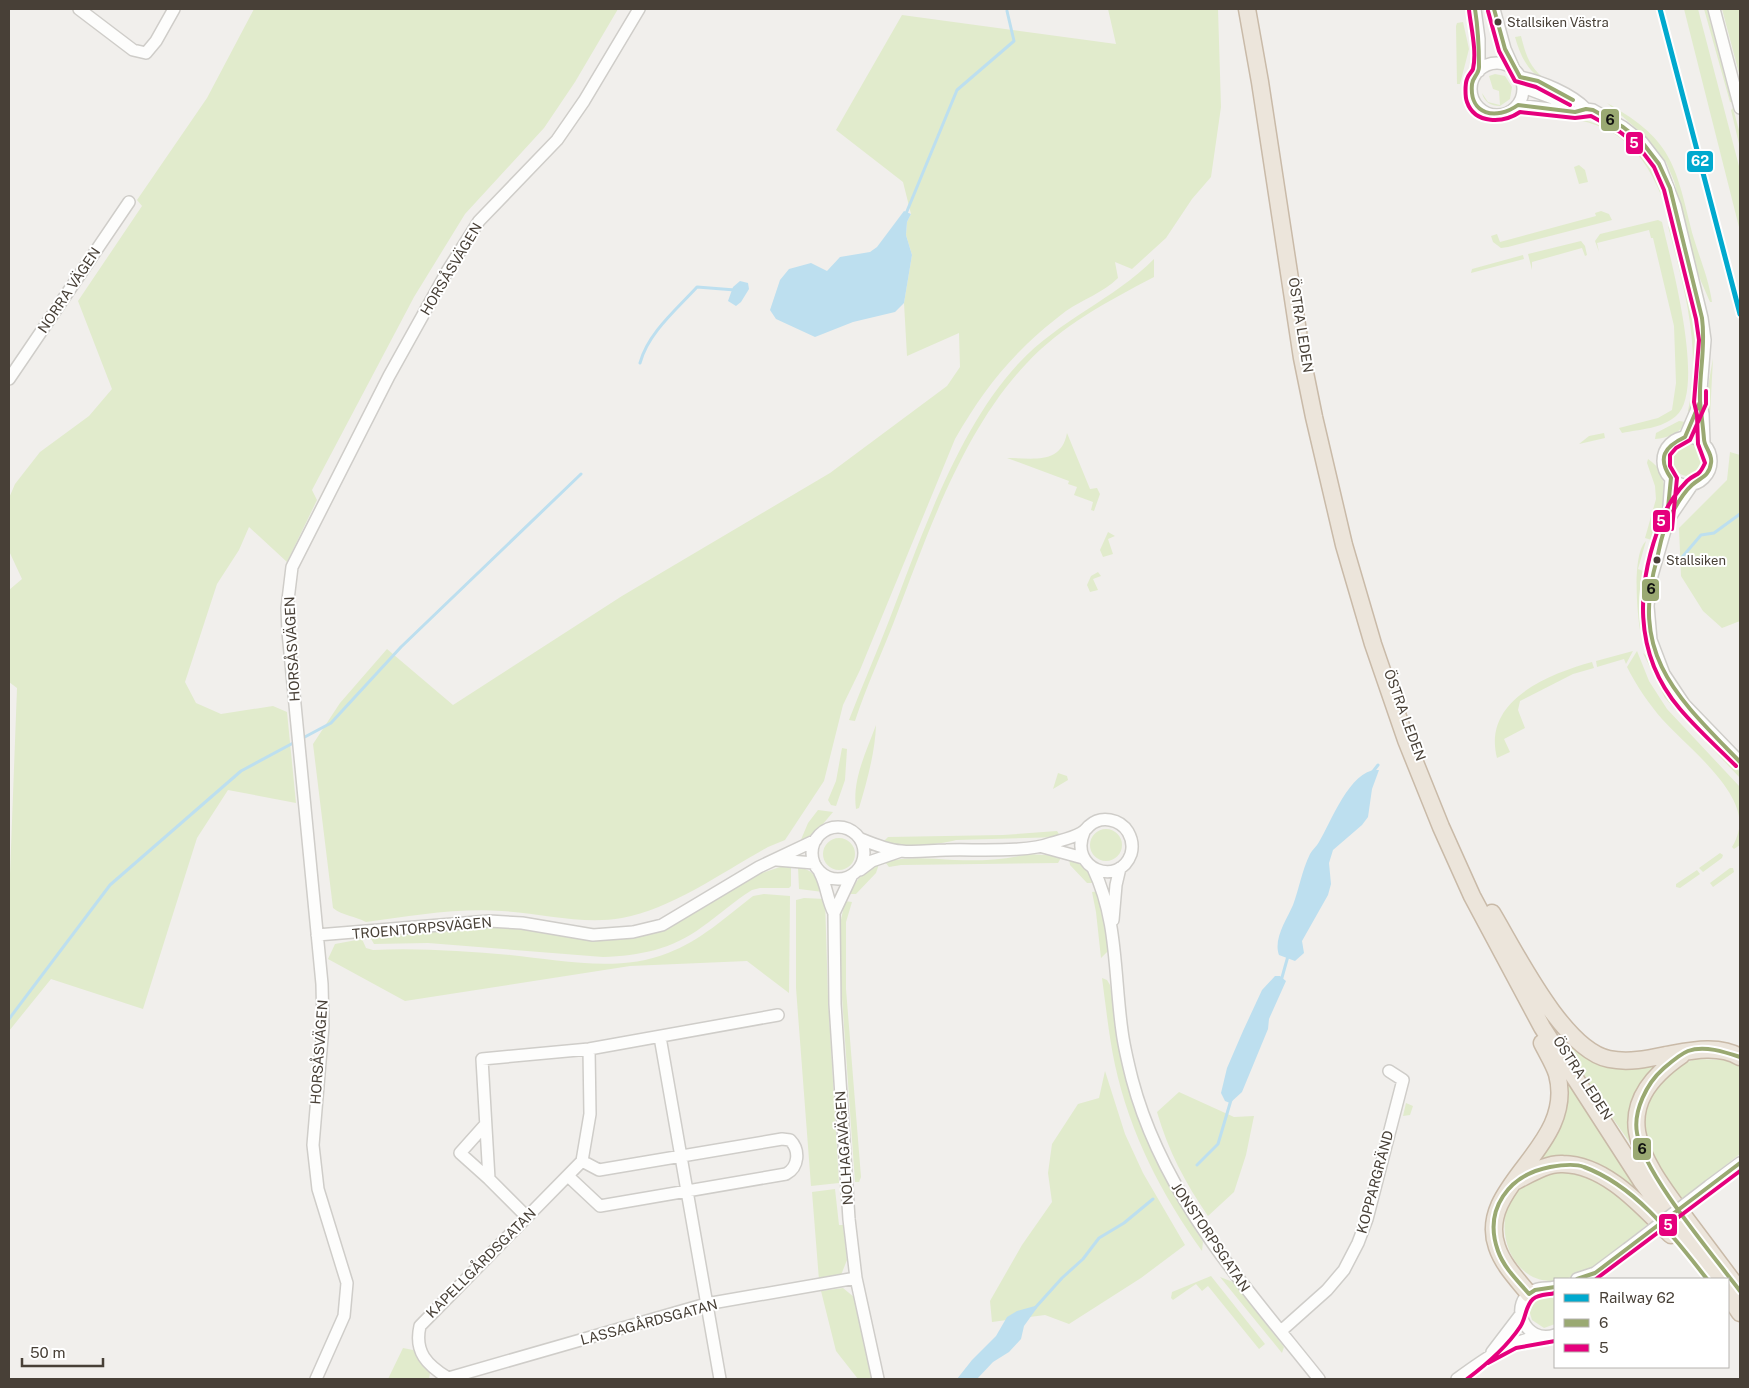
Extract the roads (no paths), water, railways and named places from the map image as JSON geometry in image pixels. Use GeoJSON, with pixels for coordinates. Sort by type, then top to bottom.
{"type":"FeatureCollection","features":[{"type":"Feature","properties":{"kind":"highway","name":"ÖSTRA LEDEN"},"geometry":{"type":"LineString","coordinates":[[1247,9],[1302,358],[1344,544],[1373,644],[1406,740],[1441,827],[1505,961],[1542,1028],[1642,1182],[1715,1278]]}},
{"type":"Feature","properties":{"kind":"highway","name":"ÖSTRA LEDEN"},"geometry":{"type":"LineString","coordinates":[[1260,82],[1270,118],[1317,416],[1349,543],[1379,643],[1412,739],[1446,823],[1479,892],[1549,1024],[1649,1178],[1723,1278]]}},
{"type":"Feature","properties":{"kind":"highway"},"geometry":{"type":"LineString","coordinates":[[1479,892],[1555,1015],[1574,1038],[1591,1052],[1608,1059],[1634,1061],[1688,1051],[1718,1050],[1740,1057]]}},
{"type":"Feature","properties":{"kind":"highway"},"geometry":{"type":"LineString","coordinates":[[1505,961],[1557,1074],[1559,1098],[1555,1122],[1546,1139],[1510,1185],[1497,1215],[1494,1232],[1496,1245],[1504,1264],[1529,1294]]}},
{"type":"Feature","properties":{"kind":"highway"},"geometry":{"type":"LineString","coordinates":[[1688,1051],[1663,1068],[1650,1082],[1642,1097],[1636,1131],[1641,1150],[1665,1190],[1740,1291]]}},
{"type":"Feature","properties":{"kind":"highway"},"geometry":{"type":"LineString","coordinates":[[1510,1185],[1546,1168],[1562,1164],[1583,1167],[1612,1182],[1636,1201],[1681,1245],[1706,1278]]}},
{"type":"Feature","properties":{"kind":"highway"},"geometry":{"type":"LineString","coordinates":[[1729,1285],[1740,1301]]}},
{"type":"Feature","properties":{"kind":"highway"},"geometry":{"type":"LineString","coordinates":[[1729,1296],[1740,1313]]}},
{"type":"Feature","properties":{"kind":"highway"},"geometry":{"type":"LineString","coordinates":[[1729,1307],[1740,1320]]}},
{"type":"Feature","properties":{"kind":"street"},"geometry":{"type":"LineString","coordinates":[[78,9],[133,50],[146,53],[156,41],[174,9]]}},
{"type":"Feature","properties":{"kind":"street","name":"HORSÅSVÄGEN"},"geometry":{"type":"LineString","coordinates":[[316,1379],[344,1316],[347,1283],[318,1189],[313,1145],[323,1026],[322,984],[288,632],[287,608],[292,567],[389,376],[448,270],[479,221],[557,140],[584,101],[639,9]]}},
{"type":"Feature","properties":{"kind":"street"},"geometry":{"type":"LineString","coordinates":[[1475,9],[1479,39],[1479,71],[1471,89],[1473,100],[1481,110],[1500,115],[1507,114],[1518,105],[1575,112],[1586,109],[1593,110],[1623,127],[1642,142],[1659,164],[1670,188],[1702,318],[1705,340],[1700,402],[1685,437]]}},
{"type":"Feature","properties":{"kind":"street"},"geometry":{"type":"LineString","coordinates":[[1494,9],[1505,49],[1519,78],[1518,105]]}},
{"type":"Feature","properties":{"kind":"street"},"geometry":{"type":"LineString","coordinates":[[1714,9],[1740,108]]}},
{"type":"Feature","properties":{"kind":"street"},"geometry":{"type":"LineString","coordinates":[[1479,71],[1492,64],[1500,63],[1519,78],[1558,100],[1569,98],[1579,101],[1586,109]]}},
{"type":"Feature","properties":{"kind":"street","name":"NORRA VÄGEN"},"geometry":{"type":"LineString","coordinates":[[9,379],[129,202]]}},
{"type":"Feature","properties":{"kind":"street"},"geometry":{"type":"LineString","coordinates":[[1700,402],[1703,414],[1704,444]]}},
{"type":"Feature","properties":{"kind":"street"},"geometry":{"type":"LineString","coordinates":[[1668,520],[1692,485],[1705,478],[1712,464],[1711,457],[1699,439],[1685,437],[1672,443],[1664,453],[1664,468],[1670,478],[1684,485],[1692,485]]}},
{"type":"Feature","properties":{"kind":"street"},"geometry":{"type":"LineString","coordinates":[[1670,478],[1668,520],[1651,579],[1648,606],[1651,640],[1664,674],[1684,704],[1740,762]]}},
{"type":"Feature","properties":{"kind":"street","name":"JONSTORPSGATAN"},"geometry":{"type":"LineString","coordinates":[[1043,847],[1084,832],[1090,825],[1104,819],[1119,823],[1126,828],[1132,845],[1131,854],[1120,868],[1116,885],[1112,930]]}},
{"type":"Feature","properties":{"kind":"street"},"geometry":{"type":"LineString","coordinates":[[842,827],[849,829],[861,839],[865,854],[855,874],[834,880],[816,867],[812,855],[816,840],[827,830],[842,827]]}},
{"type":"Feature","properties":{"kind":"street"},"geometry":{"type":"LineString","coordinates":[[1083,858],[1080,845],[1084,832]]}},
{"type":"Feature","properties":{"kind":"street","name":"JONSTORPSGATAN"},"geometry":{"type":"LineString","coordinates":[[861,839],[901,851]]}},
{"type":"Feature","properties":{"kind":"street","name":"TROENTORPSVÄGEN"},"geometry":{"type":"LineString","coordinates":[[317,935],[489,921],[522,923],[593,935],[633,932],[662,924],[759,867],[777,860],[789,851],[816,840]]}},
{"type":"Feature","properties":{"kind":"street","name":"JONSTORPSGATAN"},"geometry":{"type":"LineString","coordinates":[[855,874],[872,861],[901,851],[1043,847],[1083,858],[1093,868],[1102,887],[1112,930],[1122,1031],[1133,1080],[1154,1143],[1169,1175],[1214,1247],[1319,1379]]}},
{"type":"Feature","properties":{"kind":"street","name":"TROENTORPSVÄGEN"},"geometry":{"type":"LineString","coordinates":[[777,860],[816,867]]}},
{"type":"Feature","properties":{"kind":"street","name":"NOLHAGAVÄGEN"},"geometry":{"type":"LineString","coordinates":[[816,867],[825,883],[829,905],[834,913]]}},
{"type":"Feature","properties":{"kind":"street"},"geometry":{"type":"LineString","coordinates":[[1093,868],[1106,872],[1120,868]]}},
{"type":"Feature","properties":{"kind":"street","name":"NOLHAGAVÄGEN"},"geometry":{"type":"LineString","coordinates":[[855,874],[834,913],[835,1004],[849,1219],[856,1278],[878,1379]]}},
{"type":"Feature","properties":{"kind":"street"},"geometry":{"type":"LineString","coordinates":[[489,1178],[482,1059],[589,1049],[778,1015]]}},
{"type":"Feature","properties":{"kind":"street"},"geometry":{"type":"LineString","coordinates":[[660,1037],[720,1379]]}},
{"type":"Feature","properties":{"kind":"street"},"geometry":{"type":"LineString","coordinates":[[568,1176],[600,1206],[786,1174],[794,1170],[797,1164],[794,1144],[790,1140],[782,1139],[599,1170],[582,1161],[590,1114],[589,1049]]}},
{"type":"Feature","properties":{"kind":"street","name":"KOPPARGRÄND"},"geometry":{"type":"LineString","coordinates":[[1281,1331],[1327,1290],[1344,1270],[1358,1243],[1367,1219],[1403,1080],[1389,1072]]}},
{"type":"Feature","properties":{"kind":"street"},"geometry":{"type":"LineString","coordinates":[[485,1124],[460,1153],[489,1178],[528,1217]]}},
{"type":"Feature","properties":{"kind":"street","name":"KAPELLGÅRDSGATAN"},"geometry":{"type":"LineString","coordinates":[[447,1379],[436,1370],[422,1353],[417,1341],[420,1326],[582,1161]]}},
{"type":"Feature","properties":{"kind":"street"},"geometry":{"type":"LineString","coordinates":[[1593,1276],[1740,1163]]}},
{"type":"Feature","properties":{"kind":"street","name":"LASSAGÅRDSGATAN"},"geometry":{"type":"LineString","coordinates":[[447,1379],[706,1304],[856,1278]]}},
{"type":"Feature","properties":{"kind":"street"},"geometry":{"type":"LineString","coordinates":[[1491,1353],[1521,1314],[1524,1300],[1529,1294],[1536,1290],[1554,1288]]}},
{"type":"Feature","properties":{"kind":"street"},"geometry":{"type":"LineString","coordinates":[[1521,1314],[1526,1327],[1539,1336]]}},
{"type":"Feature","properties":{"kind":"street"},"geometry":{"type":"LineString","coordinates":[[1457,1379],[1491,1353],[1514,1342],[1554,1334]]}},
{"type":"Feature","properties":{"kind":"water"},"geometry":{"type":"Polygon","coordinates":[[[904,211],[911,214],[907,222],[906,235],[912,255],[904,303],[895,312],[853,322],[815,337],[776,319],[770,310],[780,280],[789,269],[811,263],[827,271],[840,257],[870,252],[877,247],[904,211]]]}},
{"type":"Feature","properties":{"kind":"water"},"geometry":{"type":"Polygon","coordinates":[[[740,281],[748,283],[749,289],[741,302],[736,306],[728,301],[733,287],[740,281]]]}},
{"type":"Feature","properties":{"kind":"water"},"geometry":{"type":"Polygon","coordinates":[[[1379,770],[1372,789],[1368,817],[1362,825],[1333,850],[1329,863],[1331,884],[1328,895],[1302,941],[1304,953],[1295,961],[1279,955],[1279,936],[1293,905],[1310,854],[1318,844],[1343,797],[1351,786],[1369,771],[1379,770]]]}},
{"type":"Feature","properties":{"kind":"water"},"geometry":{"type":"Polygon","coordinates":[[[1275,976],[1280,976],[1286,981],[1269,1019],[1268,1029],[1242,1092],[1230,1103],[1225,1101],[1221,1093],[1227,1068],[1262,990],[1275,976]]]}},
{"type":"Feature","properties":{"kind":"water"},"geometry":{"type":"Polygon","coordinates":[[[1035,1306],[1037,1308],[1024,1326],[1021,1339],[1009,1352],[993,1362],[977,1379],[957,1379],[972,1360],[996,1336],[1007,1317],[1017,1311],[1035,1306]]]}},
{"type":"Feature","properties":{"kind":"waterway"},"geometry":{"type":"LineString","coordinates":[[905,216],[957,90],[1014,41],[1007,11]]}},
{"type":"Feature","properties":{"kind":"waterway"},"geometry":{"type":"LineString","coordinates":[[640,363],[649,342],[656,332],[697,287],[735,290]]}},
{"type":"Feature","properties":{"kind":"waterway"},"geometry":{"type":"LineString","coordinates":[[301,739],[331,723],[401,647],[581,474]]}},
{"type":"Feature","properties":{"kind":"waterway"},"geometry":{"type":"LineString","coordinates":[[1678,562],[1701,535],[1714,533],[1740,514]]}},
{"type":"Feature","properties":{"kind":"waterway"},"geometry":{"type":"LineString","coordinates":[[9,1019],[110,885],[241,771],[295,742]]}},
{"type":"Feature","properties":{"kind":"waterway"},"geometry":{"type":"LineString","coordinates":[[1371,774],[1378,765]]}},
{"type":"Feature","properties":{"kind":"waterway"},"geometry":{"type":"LineString","coordinates":[[1281,981],[1288,956]]}},
{"type":"Feature","properties":{"kind":"waterway"},"geometry":{"type":"LineString","coordinates":[[1197,1165],[1218,1144],[1231,1100]]}},
{"type":"Feature","properties":{"kind":"waterway"},"geometry":{"type":"LineString","coordinates":[[1035,1308],[1062,1278],[1083,1259],[1099,1238],[1124,1223],[1153,1199]]}},
{"type":"Feature","properties":{"kind":"rail line","name":"62"},"geometry":{"type":"LineString","coordinates":[[1660,9],[1740,314]]}},
{"type":"Feature","properties":{"kind":"place","name":"Stallsiken Västra"},"geometry":{"type":"Point","coordinates":[1498,22]}},
{"type":"Feature","properties":{"kind":"place","name":"Stallsiken"},"geometry":{"type":"Point","coordinates":[1657,560]}}]}
